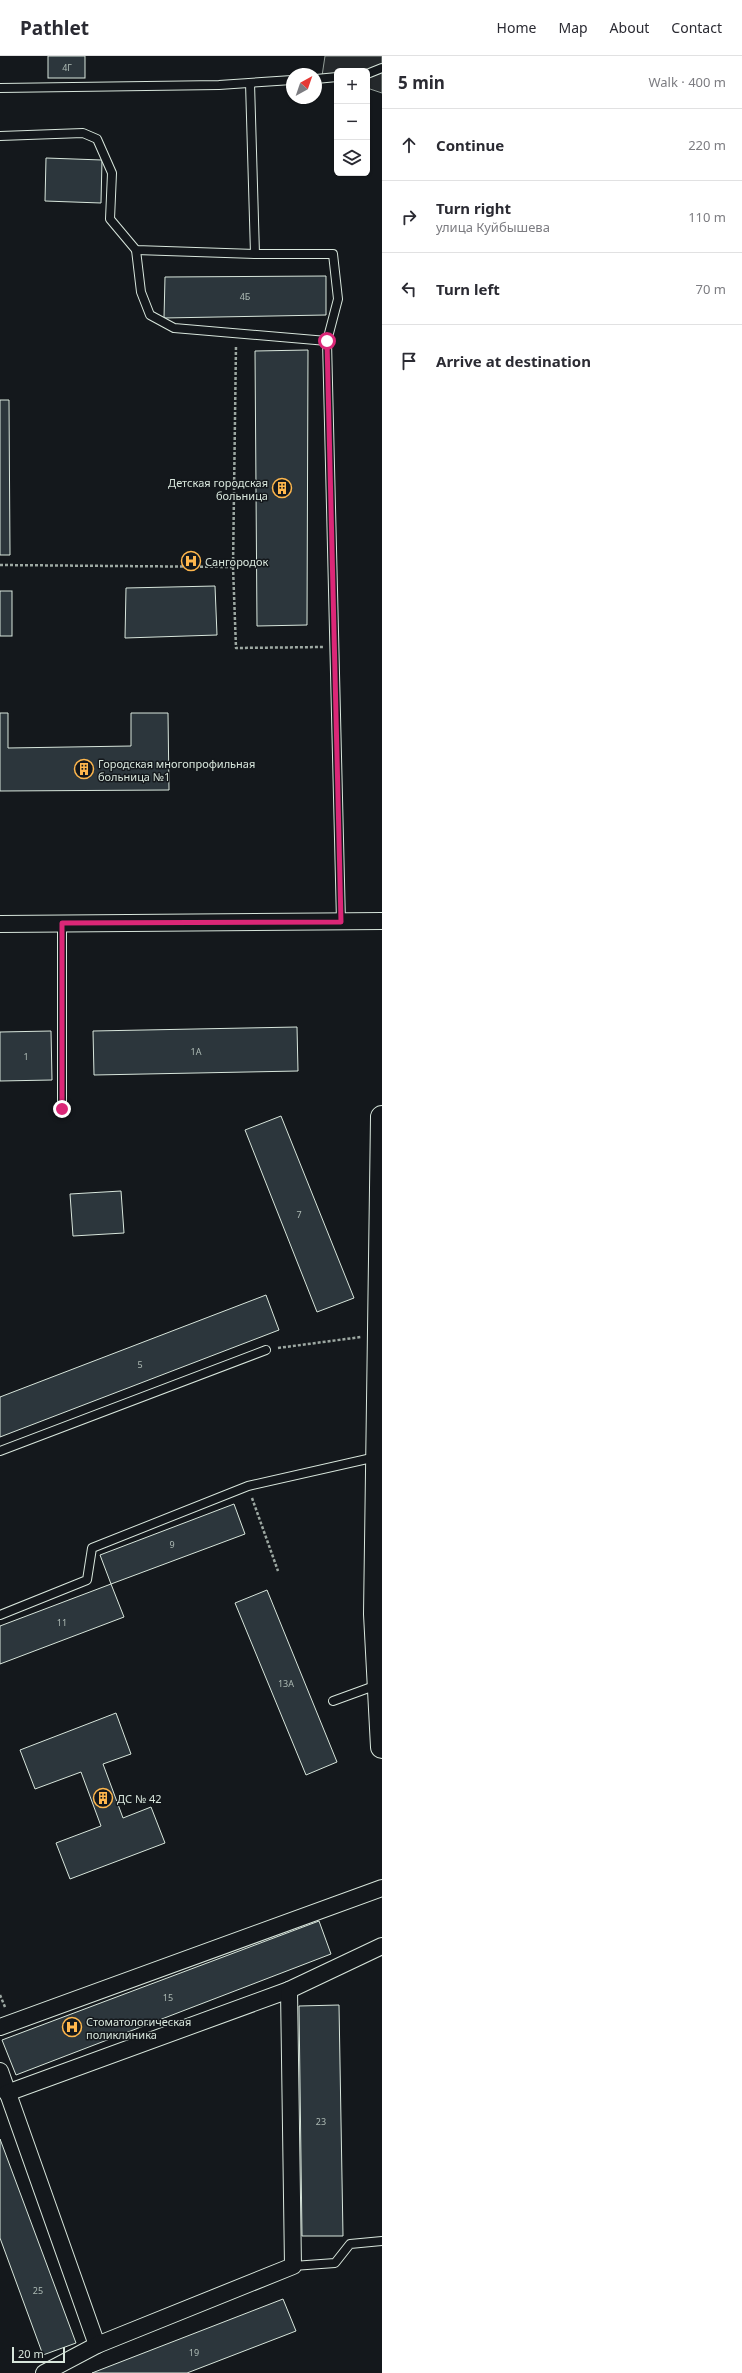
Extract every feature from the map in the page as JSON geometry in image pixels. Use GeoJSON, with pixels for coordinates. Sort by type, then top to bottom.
{"type":"FeatureCollection","features":[{"type":"Feature","properties":{"kind":"street"},"geometry":{"type":"LineString","coordinates":[[0,924],[382,921]]}},
{"type":"Feature","properties":{"kind":"street"},"geometry":{"type":"LineString","coordinates":[[382,1117],[379,1460],[375,1614],[382,1747]]}},
{"type":"Feature","properties":{"kind":"street"},"geometry":{"type":"LineString","coordinates":[[0,2027],[382,1888]]}},
{"type":"Feature","properties":{"kind":"street"},"geometry":{"type":"LineString","coordinates":[[7,2092],[289,1990],[382,1946]]}},
{"type":"Feature","properties":{"kind":"street"},"geometry":{"type":"LineString","coordinates":[[44,2373],[98,2345],[293,2266],[289,1990]]}},
{"type":"Feature","properties":{"kind":"street"},"geometry":{"type":"LineString","coordinates":[[0,2071],[98,2345]]}},
{"type":"Feature","properties":{"kind":"lane"},"geometry":{"type":"LineString","coordinates":[[370,73],[382,68]]}},
{"type":"Feature","properties":{"kind":"lane"},"geometry":{"type":"LineString","coordinates":[[322,78],[334,77]]}},
{"type":"Feature","properties":{"kind":"lane"},"geometry":{"type":"LineString","coordinates":[[0,88],[250,83],[286,80]]}},
{"type":"Feature","properties":{"kind":"lane"},"geometry":{"type":"LineString","coordinates":[[250,83],[255,254]]}},
{"type":"Feature","properties":{"kind":"lane"},"geometry":{"type":"LineString","coordinates":[[0,136],[83,133],[97,139],[112,173],[110,219],[136,250],[141,292],[150,315],[174,328],[327,341]]}},
{"type":"Feature","properties":{"kind":"lane"},"geometry":{"type":"LineString","coordinates":[[136,250],[255,254],[333,254],[338,299],[327,341],[341,922]]}},
{"type":"Feature","properties":{"kind":"lane"},"geometry":{"type":"LineString","coordinates":[[62,923],[62,1109]]}},
{"type":"Feature","properties":{"kind":"lane"},"geometry":{"type":"LineString","coordinates":[[0,1452],[266,1350]]}},
{"type":"Feature","properties":{"kind":"lane"},"geometry":{"type":"LineString","coordinates":[[0,1614],[87,1580],[92,1548],[248,1486],[379,1460]]}},
{"type":"Feature","properties":{"kind":"lane"},"geometry":{"type":"LineString","coordinates":[[333,1700],[379,1684]]}},
{"type":"Feature","properties":{"kind":"lane"},"geometry":{"type":"LineString","coordinates":[[293,2266],[335,2263],[350,2244],[382,2241]]}},
{"type":"Feature","properties":{"kind":"path"},"geometry":{"type":"LineString","coordinates":[[236,333],[233,567],[236,648],[334,646]]}},
{"type":"Feature","properties":{"kind":"path"},"geometry":{"type":"LineString","coordinates":[[0,565],[233,567]]}},
{"type":"Feature","properties":{"kind":"path"},"geometry":{"type":"LineString","coordinates":[[266,1350],[379,1335]]}},
{"type":"Feature","properties":{"kind":"path"},"geometry":{"type":"LineString","coordinates":[[248,1486],[278,1571]]}},
{"type":"Feature","properties":{"kind":"shaded area"},"geometry":{"type":"Polygon","coordinates":[[[325,56],[382,56],[382,93],[370,89],[370,68],[334,68],[334,79],[322,76],[325,56]]]}},
{"type":"Feature","properties":{"kind":"building"},"geometry":{"type":"Polygon","coordinates":[[[48,56],[85,56],[85,78],[48,78],[48,56]]]}},
{"type":"Feature","properties":{"kind":"building"},"geometry":{"type":"Polygon","coordinates":[[[46,158],[102,160],[101,203],[45,201],[46,158]]]}},
{"type":"Feature","properties":{"kind":"building"},"geometry":{"type":"Polygon","coordinates":[[[326,276],[326,315],[164,318],[165,277],[326,276]]]}},
{"type":"Feature","properties":{"kind":"building","name":"Детская городская больница"},"geometry":{"type":"Polygon","coordinates":[[[308,350],[307,625],[257,626],[255,351],[308,350]]]}},
{"type":"Feature","properties":{"kind":"building"},"geometry":{"type":"Polygon","coordinates":[[[0,400],[9,400],[10,555],[0,555],[0,400]]]}},
{"type":"Feature","properties":{"kind":"building"},"geometry":{"type":"Polygon","coordinates":[[[215,586],[217,635],[125,638],[126,588],[215,586]]]}},
{"type":"Feature","properties":{"kind":"building"},"geometry":{"type":"Polygon","coordinates":[[[0,591],[12,591],[12,636],[0,636],[0,591]]]}},
{"type":"Feature","properties":{"kind":"building","name":"Городская многопрофильная больница №1"},"geometry":{"type":"Polygon","coordinates":[[[0,713],[8,713],[8,748],[131,746],[131,713],[168,713],[169,790],[0,791],[0,713]]]}},
{"type":"Feature","properties":{"kind":"building"},"geometry":{"type":"Polygon","coordinates":[[[297,1027],[298,1071],[94,1075],[93,1031],[297,1027]]]}},
{"type":"Feature","properties":{"kind":"building"},"geometry":{"type":"Polygon","coordinates":[[[51,1031],[52,1080],[0,1081],[0,1032],[51,1031]]]}},
{"type":"Feature","properties":{"kind":"building"},"geometry":{"type":"Polygon","coordinates":[[[281,1116],[354,1298],[317,1312],[245,1130],[281,1116]]]}},
{"type":"Feature","properties":{"kind":"building"},"geometry":{"type":"Polygon","coordinates":[[[121,1191],[124,1233],[73,1236],[70,1194],[121,1191]]]}},
{"type":"Feature","properties":{"kind":"building"},"geometry":{"type":"Polygon","coordinates":[[[266,1295],[279,1330],[0,1437],[0,1397],[266,1295]]]}},
{"type":"Feature","properties":{"kind":"building"},"geometry":{"type":"Polygon","coordinates":[[[234,1504],[245,1534],[111,1584],[100,1555],[234,1504]]]}},
{"type":"Feature","properties":{"kind":"building"},"geometry":{"type":"Polygon","coordinates":[[[111,1584],[124,1617],[0,1664],[0,1626],[111,1584]]]}},
{"type":"Feature","properties":{"kind":"building"},"geometry":{"type":"Polygon","coordinates":[[[267,1590],[337,1762],[306,1775],[235,1603],[267,1590]]]}},
{"type":"Feature","properties":{"kind":"building","name":"ДС № 42"},"geometry":{"type":"Polygon","coordinates":[[[116,1713],[131,1754],[103,1764],[123,1818],[151,1807],[165,1843],[70,1879],[56,1843],[101,1826],[81,1772],[35,1789],[20,1750],[116,1713]]]}},
{"type":"Feature","properties":{"kind":"building"},"geometry":{"type":"Polygon","coordinates":[[[319,1921],[331,1954],[16,2075],[2,2040],[319,1921]]]}},
{"type":"Feature","properties":{"kind":"building"},"geometry":{"type":"Polygon","coordinates":[[[339,2005],[343,2236],[302,2236],[299,2006],[339,2005]]]}},
{"type":"Feature","properties":{"kind":"building"},"geometry":{"type":"Polygon","coordinates":[[[0,2139],[76,2343],[43,2355],[0,2238],[0,2139]]]}},
{"type":"Feature","properties":{"kind":"building"},"geometry":{"type":"Polygon","coordinates":[[[283,2299],[296,2331],[187,2373],[92,2373],[283,2299]]]}},
{"type":"Feature","properties":{"kind":"place","name":"Детская городская больница"},"geometry":{"type":"Point","coordinates":[282,488]}},
{"type":"Feature","properties":{"kind":"place","name":"Сангородок"},"geometry":{"type":"Point","coordinates":[191,561]}},
{"type":"Feature","properties":{"kind":"place","name":"Городская многопрофильная больница №1"},"geometry":{"type":"Point","coordinates":[84,769]}},
{"type":"Feature","properties":{"kind":"place","name":"ДС № 42"},"geometry":{"type":"Point","coordinates":[103,1798]}},
{"type":"Feature","properties":{"kind":"place","name":"Стоматологическая поликлиника"},"geometry":{"type":"Point","coordinates":[72,2027]}},
{"type":"Feature","properties":{"kind":"route"},"geometry":{"type":"LineString","coordinates":[[62,1109],[62,923],[341,922],[327,341]]}}]}
